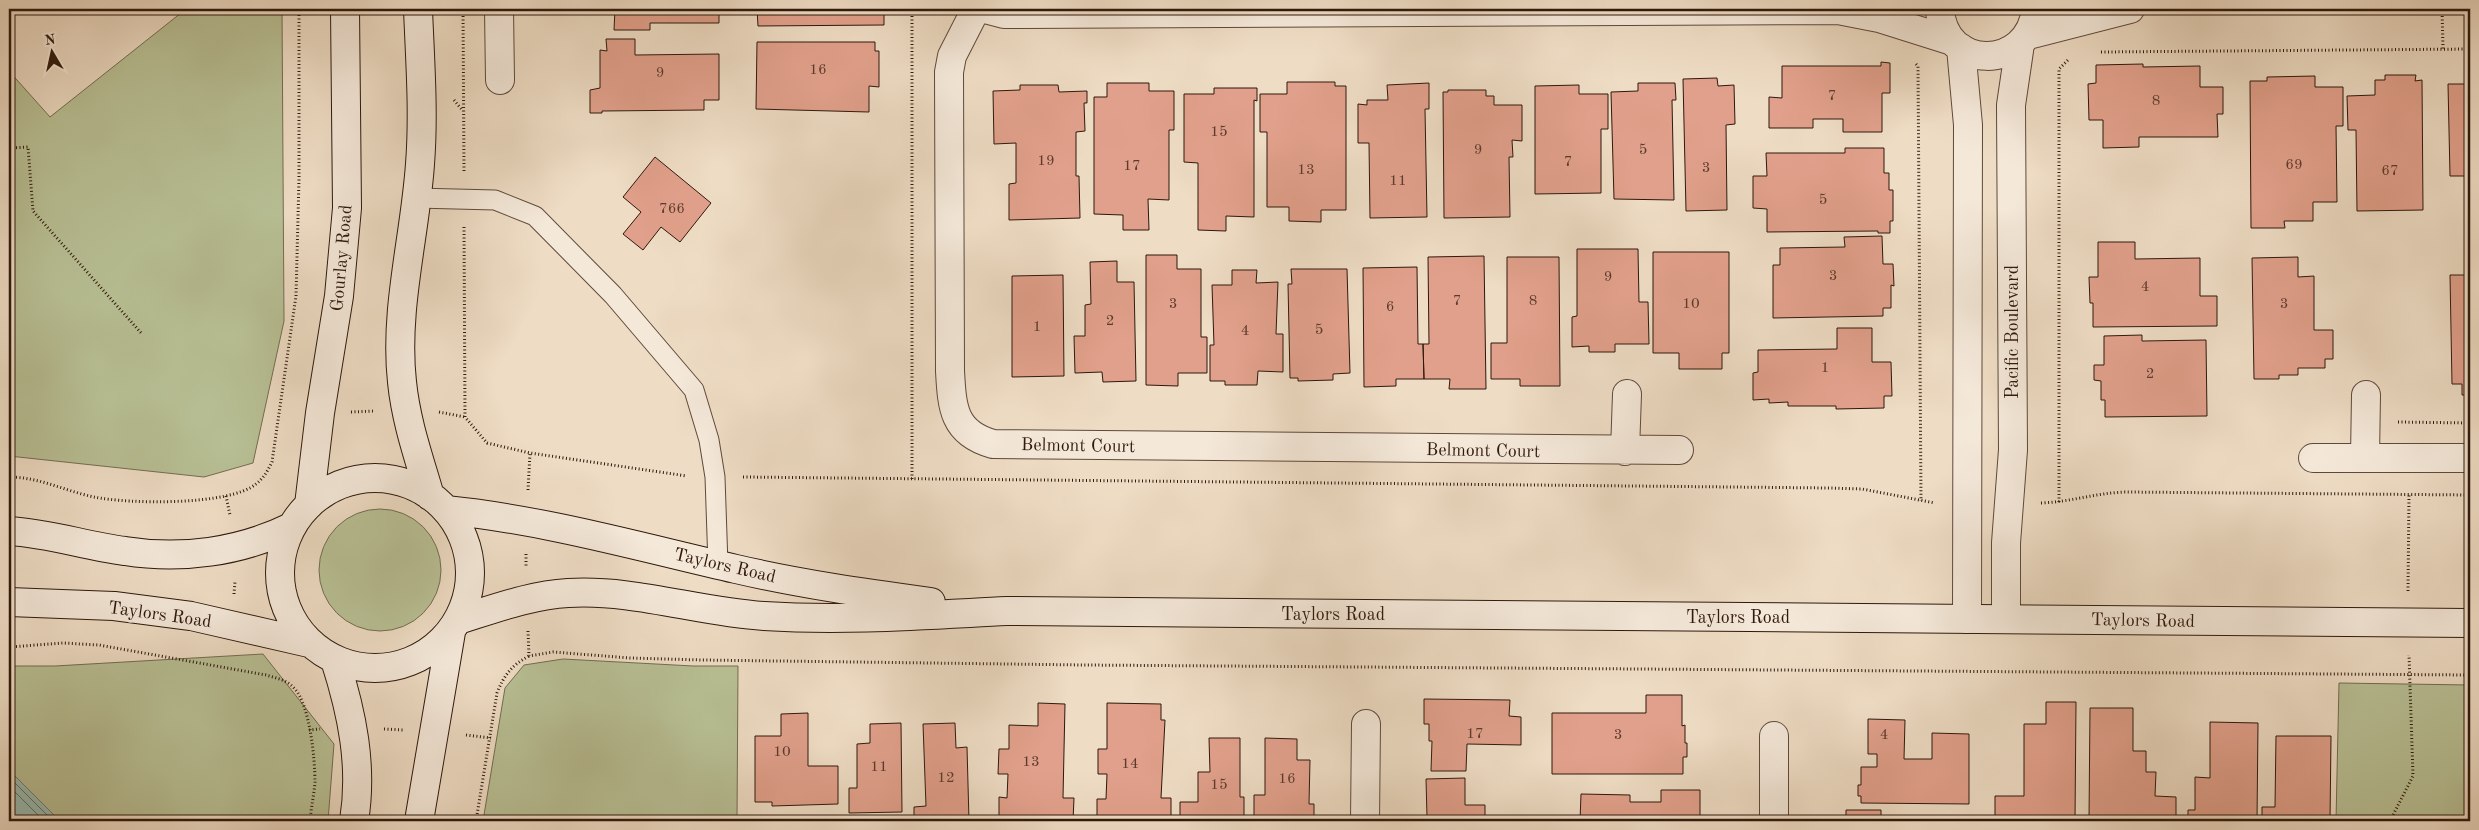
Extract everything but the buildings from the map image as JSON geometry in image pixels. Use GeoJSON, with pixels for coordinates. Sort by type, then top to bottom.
{"type":"FeatureCollection","features":[{"type":"Feature","properties":{"kind":"street","name":"Gourlay Road"},"geometry":{"type":"LineString","coordinates":[[309,505],[320,413],[339,296],[347,208],[345,9]]}},
{"type":"Feature","properties":{"kind":"street"},"geometry":{"type":"LineString","coordinates":[[418,9],[422,105],[420,165],[400,314],[401,380],[406,418],[438,503],[460,530],[468,552],[471,575],[467,598],[455,626],[424,777],[419,821]]}},
{"type":"Feature","properties":{"kind":"street"},"geometry":{"type":"LineString","coordinates":[[500,9],[500,80]]}},
{"type":"Feature","properties":{"kind":"street","name":"Belmont Court"},"geometry":{"type":"LineString","coordinates":[[976,9],[952,56],[949,72],[951,395],[958,421],[967,432],[981,441],[993,444],[1679,450]]}},
{"type":"Feature","properties":{"kind":"street"},"geometry":{"type":"LineString","coordinates":[[985,9],[1013,14],[1841,10],[1906,25],[1956,45],[1975,55],[1991,57],[2007,53],[2024,40],[2130,9]]}},
{"type":"Feature","properties":{"kind":"street"},"geometry":{"type":"LineString","coordinates":[[1940,9],[1945,30],[1956,45],[1968,125],[1967,619]]}},
{"type":"Feature","properties":{"kind":"street","name":"Pacific Boulevard"},"geometry":{"type":"LineString","coordinates":[[2006,619],[2006,543],[2013,450],[2011,105],[2024,40],[2034,23],[2036,9]]}},
{"type":"Feature","properties":{"kind":"street"},"geometry":{"type":"LineString","coordinates":[[1626,451],[1627,394]]}},
{"type":"Feature","properties":{"kind":"street"},"geometry":{"type":"LineString","coordinates":[[2365,457],[2366,409]]}},
{"type":"Feature","properties":{"kind":"street"},"geometry":{"type":"LineString","coordinates":[[2313,458],[2470,458]]}},
{"type":"Feature","properties":{"kind":"street"},"geometry":{"type":"LineString","coordinates":[[438,503],[407,484],[381,478],[355,481],[330,489],[309,505],[291,527],[281,557],[280,588],[290,618],[309,643],[335,660],[366,668],[398,666],[427,653],[455,626]]}},
{"type":"Feature","properties":{"kind":"street","name":"Taylors Road"},"geometry":{"type":"LineString","coordinates":[[438,503],[526,520],[718,565],[818,586],[1006,611]]}},
{"type":"Feature","properties":{"kind":"street"},"geometry":{"type":"LineString","coordinates":[[9,531],[63,538],[125,551],[186,554],[235,548],[267,539],[291,527]]}},
{"type":"Feature","properties":{"kind":"street","name":"Taylors Road"},"geometry":{"type":"LineString","coordinates":[[455,626],[526,599],[567,593],[607,593],[762,616],[829,619],[1006,611],[2470,623]]}},
{"type":"Feature","properties":{"kind":"street","name":"Taylors Road"},"geometry":{"type":"LineString","coordinates":[[9,602],[114,606],[190,616],[309,643]]}},
{"type":"Feature","properties":{"kind":"street"},"geometry":{"type":"LineString","coordinates":[[335,660],[354,728],[358,771],[354,821]]}},
{"type":"Feature","properties":{"kind":"street"},"geometry":{"type":"LineString","coordinates":[[1365,821],[1366,724]]}},
{"type":"Feature","properties":{"kind":"street"},"geometry":{"type":"LineString","coordinates":[[1774,736],[1774,821]]}},
{"type":"Feature","properties":{"kind":"lane"},"geometry":{"type":"LineString","coordinates":[[416,198],[495,200],[535,216],[614,295],[694,390],[709,440],[715,477],[718,565]]}},
{"type":"Feature","properties":{"kind":"path"},"geometry":{"type":"LineString","coordinates":[[9,478],[32,479],[94,497],[120,500],[194,500],[242,491],[256,484],[266,474],[272,462],[296,296],[299,178],[299,9]]}},
{"type":"Feature","properties":{"kind":"path"},"geometry":{"type":"LineString","coordinates":[[912,9],[912,479]]}},
{"type":"Feature","properties":{"kind":"path"},"geometry":{"type":"LineString","coordinates":[[2442,9],[2443,49]]}},
{"type":"Feature","properties":{"kind":"path"},"geometry":{"type":"LineString","coordinates":[[2059,502],[2059,69],[2076,52],[2077,24]]}},
{"type":"Feature","properties":{"kind":"path"},"geometry":{"type":"LineString","coordinates":[[1906,25],[1906,39],[1903,50],[1918,66],[1920,501]]}},
{"type":"Feature","properties":{"kind":"path"},"geometry":{"type":"LineString","coordinates":[[2076,52],[2470,49]]}},
{"type":"Feature","properties":{"kind":"path"},"geometry":{"type":"LineString","coordinates":[[9,148],[28,147],[33,211],[142,334]]}},
{"type":"Feature","properties":{"kind":"path"},"geometry":{"type":"LineString","coordinates":[[2366,409],[2470,423]]}},
{"type":"Feature","properties":{"kind":"path"},"geometry":{"type":"LineString","coordinates":[[529,656],[526,599],[526,520],[530,453]]}},
{"type":"Feature","properties":{"kind":"path"},"geometry":{"type":"LineString","coordinates":[[2390,821],[2413,776],[2408,623],[2409,494]]}},
{"type":"Feature","properties":{"kind":"path"},"geometry":{"type":"LineString","coordinates":[[9,647],[63,643],[99,645],[266,675],[285,681],[295,689],[302,701],[311,741],[315,784],[310,821]]}},
{"type":"Feature","properties":{"kind":"path"},"geometry":{"type":"LineString","coordinates":[[476,821],[498,693],[504,675],[517,662],[529,656],[553,652],[675,659],[1093,665],[2470,675]]}},
{"type":"Feature","properties":{"kind":"green space"},"geometry":{"type":"Polygon","coordinates":[[[186,9],[282,9],[284,321],[253,463],[204,477],[9,456],[9,71],[50,117],[186,9]]]}},
{"type":"Feature","properties":{"kind":"green space"},"geometry":{"type":"Polygon","coordinates":[[[380,509],[392,510],[403,514],[414,519],[423,527],[431,536],[436,547],[440,558],[440,582],[436,593],[431,604],[423,613],[414,621],[403,626],[392,630],[380,631],[368,630],[357,626],[346,621],[337,613],[329,604],[324,593],[320,582],[319,570],[320,558],[324,547],[329,536],[337,527],[346,519],[357,514],[368,510],[380,509]]]}},
{"type":"Feature","properties":{"kind":"green space"},"geometry":{"type":"Polygon","coordinates":[[[263,654],[334,744],[328,821],[9,821],[9,666],[55,666],[263,654]]]}},
{"type":"Feature","properties":{"kind":"green space"},"geometry":{"type":"Polygon","coordinates":[[[563,659],[693,666],[738,666],[737,821],[483,821],[505,688],[524,665],[563,659]]]}},
{"type":"Feature","properties":{"kind":"green space"},"geometry":{"type":"Polygon","coordinates":[[[2339,683],[2470,685],[2470,740],[2465,740],[2465,821],[2336,821],[2339,683]]]}},
{"type":"Feature","properties":{"kind":"water"},"geometry":{"type":"Polygon","coordinates":[[[9,770],[60,821],[9,821],[9,770]]]}}]}
